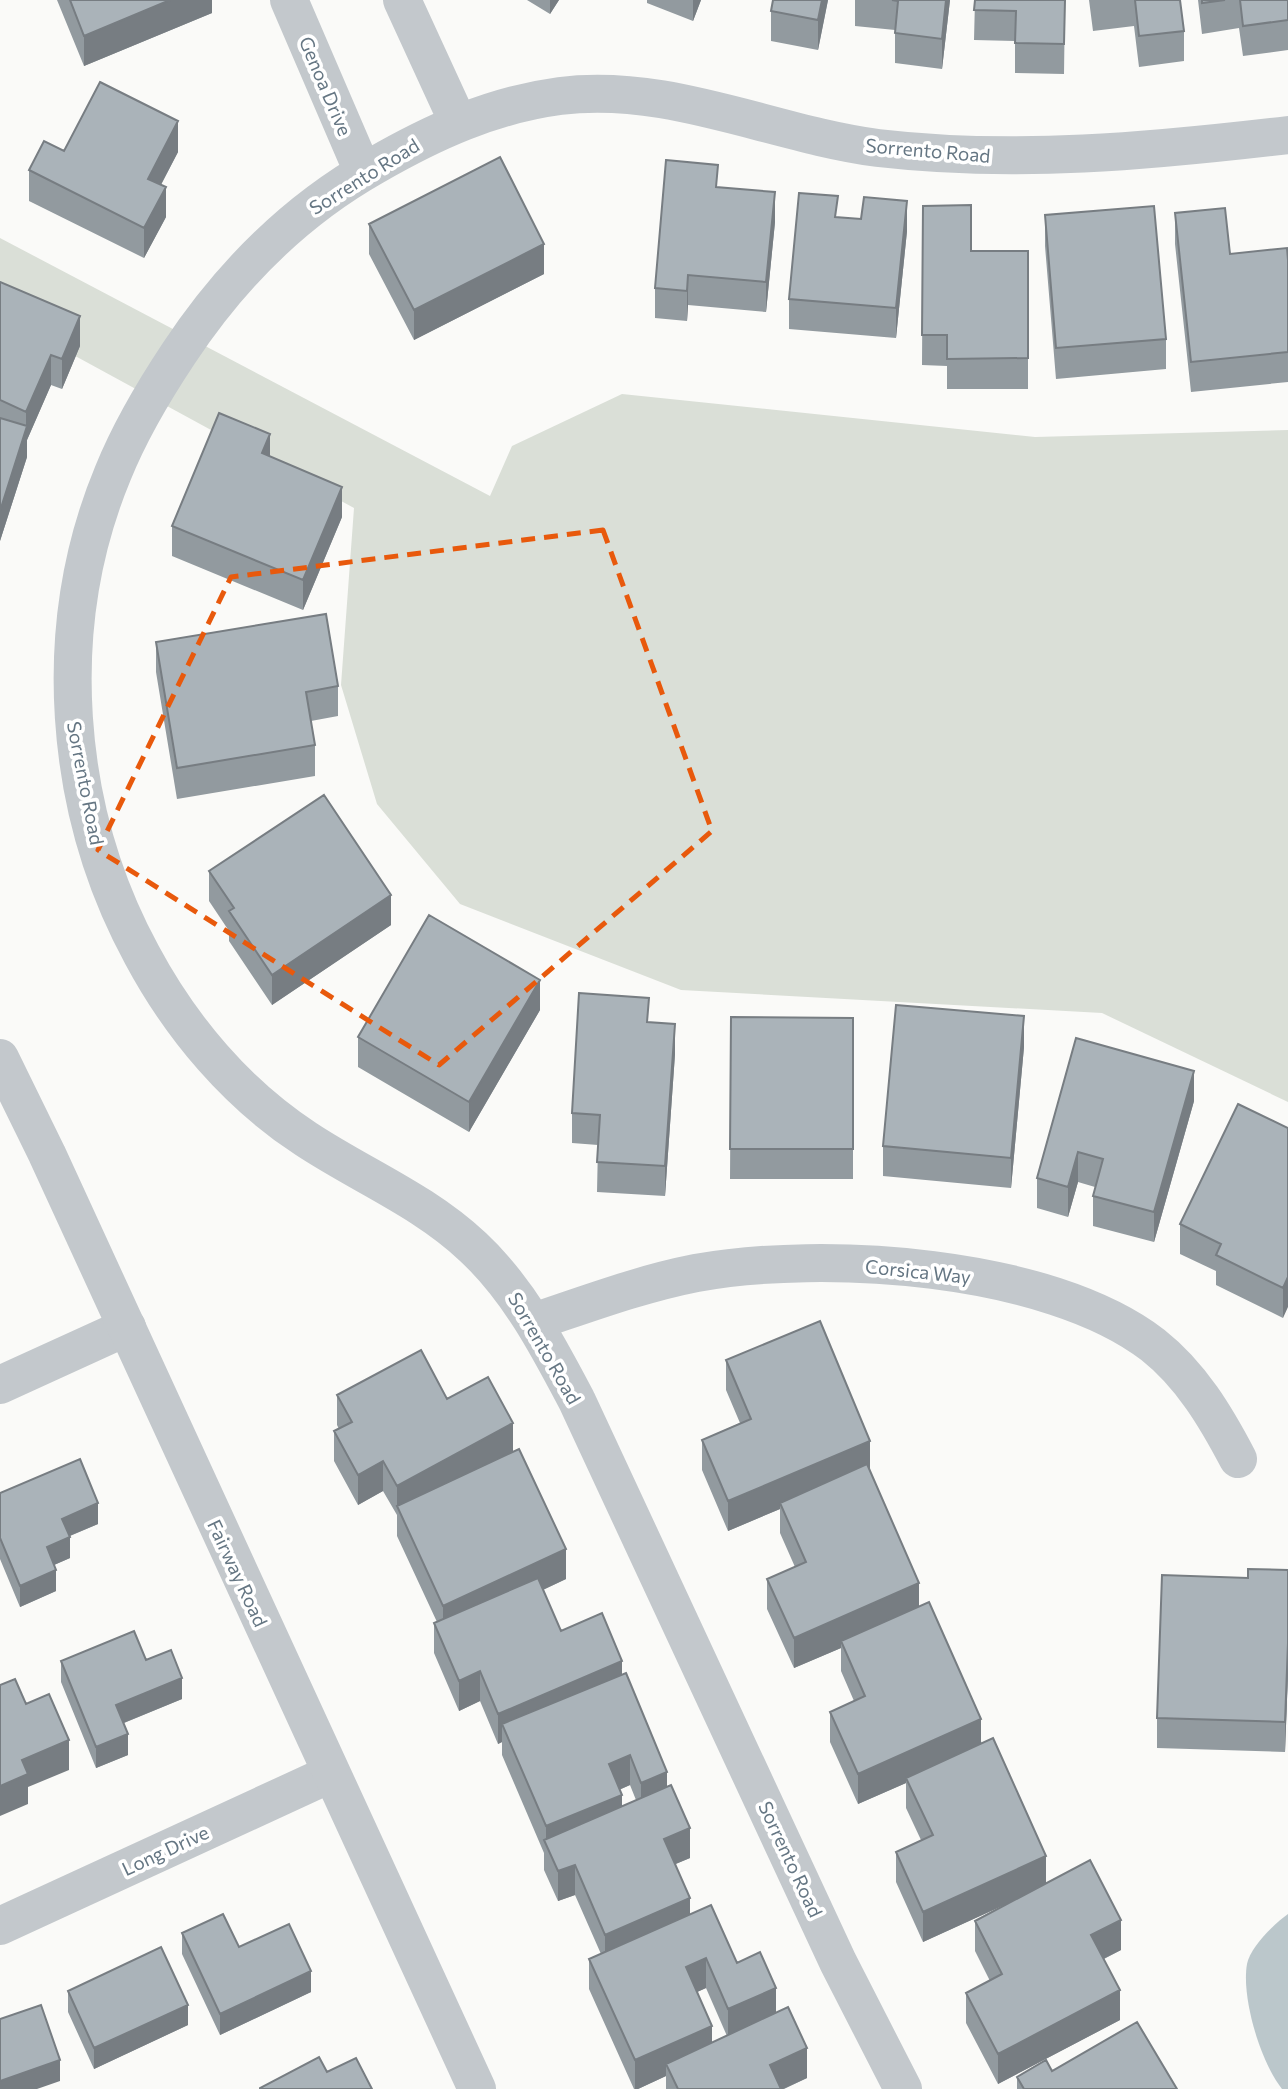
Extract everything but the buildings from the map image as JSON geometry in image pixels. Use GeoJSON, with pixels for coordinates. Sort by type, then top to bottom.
{"type":"FeatureCollection","features":[{"type":"Feature","properties":{"kind":"street","name":"Genoa Drive"},"geometry":{"type":"LineString","coordinates":[[289,0],[363,172]]}},
{"type":"Feature","properties":{"kind":"street"},"geometry":{"type":"LineString","coordinates":[[402,0],[458,122]]}},
{"type":"Feature","properties":{"kind":"street","name":"Sorrento Road"},"geometry":{"type":"LineString","coordinates":[[903,2089],[832,1949],[577,1401],[533,1322],[507,1283],[468,1242],[404,1195],[311,1143],[275,1118],[240,1087],[171,1005],[123,919],[103,867],[89,817],[73,726],[74,644],[78,600],[90,542],[102,503],[134,428],[173,363],[222,291],[300,216],[363,172],[458,122],[524,102],[597,93],[667,100],[873,147],[939,153],[1053,156],[1112,153],[1288,135]]}},
{"type":"Feature","properties":{"kind":"street","name":"Fairway Road"},"geometry":{"type":"LineString","coordinates":[[0,1058],[127,1327],[330,1774],[477,2089]]}},
{"type":"Feature","properties":{"kind":"street","name":"Corsica Way"},"geometry":{"type":"LineString","coordinates":[[533,1322],[652,1283],[698,1273],[749,1267],[857,1264],[984,1279],[1037,1291],[1088,1307],[1123,1325],[1154,1346],[1206,1402],[1238,1459]]}},
{"type":"Feature","properties":{"kind":"street"},"geometry":{"type":"LineString","coordinates":[[0,1385],[127,1327]]}},
{"type":"Feature","properties":{"kind":"street","name":"Long Drive"},"geometry":{"type":"LineString","coordinates":[[0,1926],[330,1774]]}},
{"type":"Feature","properties":{"kind":"highlighted area"},"geometry":{"type":"Polygon","coordinates":[[[603,530],[712,831],[439,1065],[98,850],[231,577],[603,530]]]}},
{"type":"Feature","properties":{"kind":"shaded area"},"geometry":{"type":"Polygon","coordinates":[[[0,238],[490,496],[512,446],[622,394],[1035,437],[1288,430],[1288,1102],[1102,1013],[681,990],[460,904],[377,804],[341,685],[354,508],[0,315],[0,238]]]}},
{"type":"Feature","properties":{"kind":"shaded area"},"geometry":{"type":"Polygon","coordinates":[[[1288,1914],[1288,2089],[1282,2089],[1267,2063],[1254,2029],[1246,1978],[1247,1964],[1253,1950],[1270,1929],[1288,1914]]]}}]}
